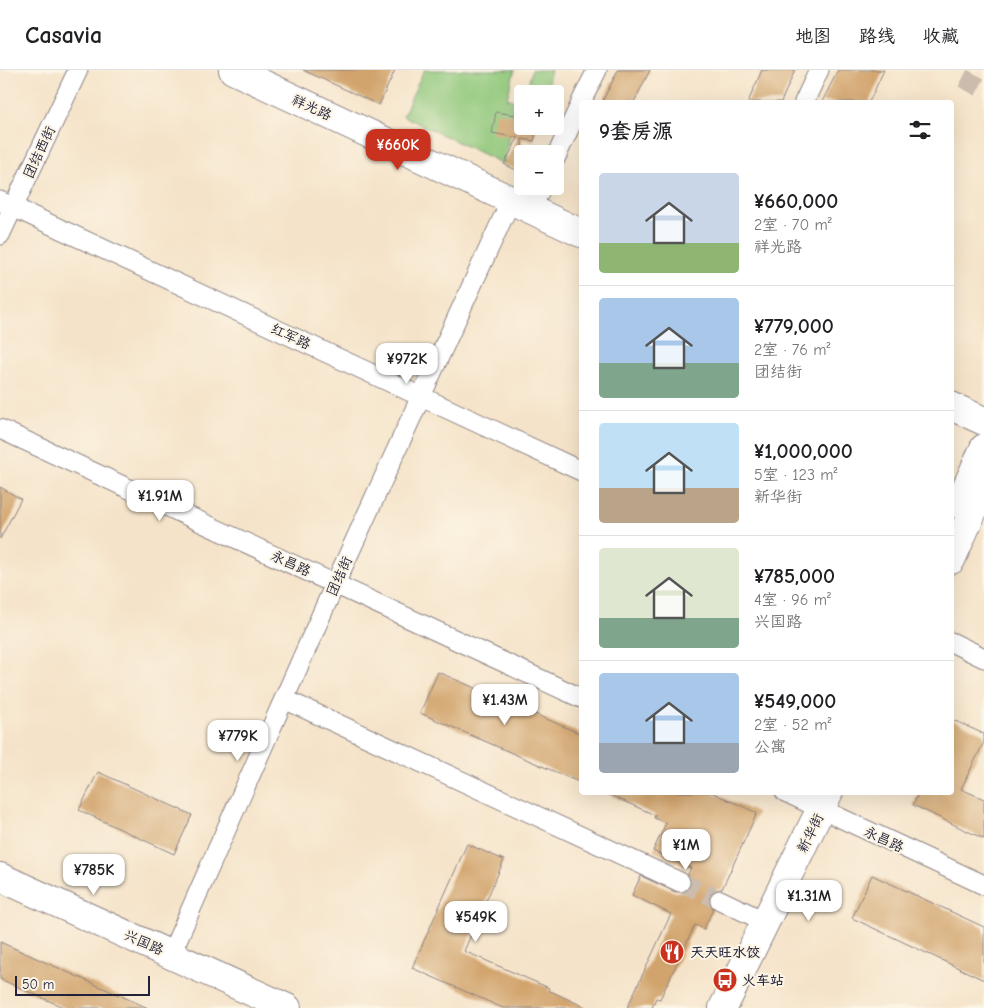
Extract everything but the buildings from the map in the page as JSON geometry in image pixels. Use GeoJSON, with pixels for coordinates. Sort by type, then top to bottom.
{"type":"FeatureCollection","features":[{"type":"Feature","properties":{"kind":"street","name":"团结西街"},"geometry":{"type":"LineString","coordinates":[[0,234],[7,204],[78,70]]}},
{"type":"Feature","properties":{"kind":"street","name":"祥光路"},"geometry":{"type":"LineString","coordinates":[[233,70],[528,199],[579,232]]}},
{"type":"Feature","properties":{"kind":"street"},"geometry":{"type":"LineString","coordinates":[[582,100],[597,70]]}},
{"type":"Feature","properties":{"kind":"street"},"geometry":{"type":"LineString","coordinates":[[805,100],[819,70]]}},
{"type":"Feature","properties":{"kind":"street"},"geometry":{"type":"LineString","coordinates":[[562,145],[579,107]]}},
{"type":"Feature","properties":{"kind":"street","name":"团结街"},"geometry":{"type":"LineString","coordinates":[[171,954],[335,584],[421,396],[528,199]]}},
{"type":"Feature","properties":{"kind":"street","name":"红军路"},"geometry":{"type":"LineString","coordinates":[[7,204],[579,470]]}},
{"type":"Feature","properties":{"kind":"street"},"geometry":{"type":"LineString","coordinates":[[954,407],[984,421]]}},
{"type":"Feature","properties":{"kind":"street","name":"永昌路"},"geometry":{"type":"LineString","coordinates":[[0,429],[579,697]]}},
{"type":"Feature","properties":{"kind":"street"},"geometry":{"type":"LineString","coordinates":[[954,514],[984,448]]}},
{"type":"Feature","properties":{"kind":"street"},"geometry":{"type":"LineString","coordinates":[[954,553],[984,486]]}},
{"type":"Feature","properties":{"kind":"street"},"geometry":{"type":"LineString","coordinates":[[954,643],[984,658]]}},
{"type":"Feature","properties":{"kind":"street"},"geometry":{"type":"LineString","coordinates":[[284,699],[680,882]]}},
{"type":"Feature","properties":{"kind":"street","name":"永昌路"},"geometry":{"type":"LineString","coordinates":[[798,795],[834,803],[984,885]]}},
{"type":"Feature","properties":{"kind":"street","name":"新华街"},"geometry":{"type":"LineString","coordinates":[[723,1008],[766,922],[834,803]]}},
{"type":"Feature","properties":{"kind":"street","name":"新华街"},"geometry":{"type":"LineString","coordinates":[[742,1008],[834,803]]}},
{"type":"Feature","properties":{"kind":"street","name":"兴国路"},"geometry":{"type":"LineString","coordinates":[[0,877],[287,1008]]}},
{"type":"Feature","properties":{"kind":"street"},"geometry":{"type":"LineString","coordinates":[[720,900],[766,922]]}},
{"type":"Feature","properties":{"kind":"green space"},"geometry":{"type":"Polygon","coordinates":[[[424,70],[515,70],[507,98],[514,101],[514,107],[504,164],[403,116],[424,70]]]}},
{"type":"Feature","properties":{"kind":"green space"},"geometry":{"type":"Polygon","coordinates":[[[532,70],[551,70],[547,85],[528,85],[532,70]]]}},
{"type":"Feature","properties":{"kind":"tunnel"},"geometry":{"type":"LineString","coordinates":[[967,91],[978,70]]}},
{"type":"Feature","properties":{"kind":"tunnel"},"geometry":{"type":"LineString","coordinates":[[680,882],[720,900]]}},
{"type":"Feature","properties":{"kind":"place","name":"天天旺水饺"},"geometry":{"type":"Point","coordinates":[672,952]}},
{"type":"Feature","properties":{"kind":"place","name":"火车站"},"geometry":{"type":"Point","coordinates":[725,980]}}]}
